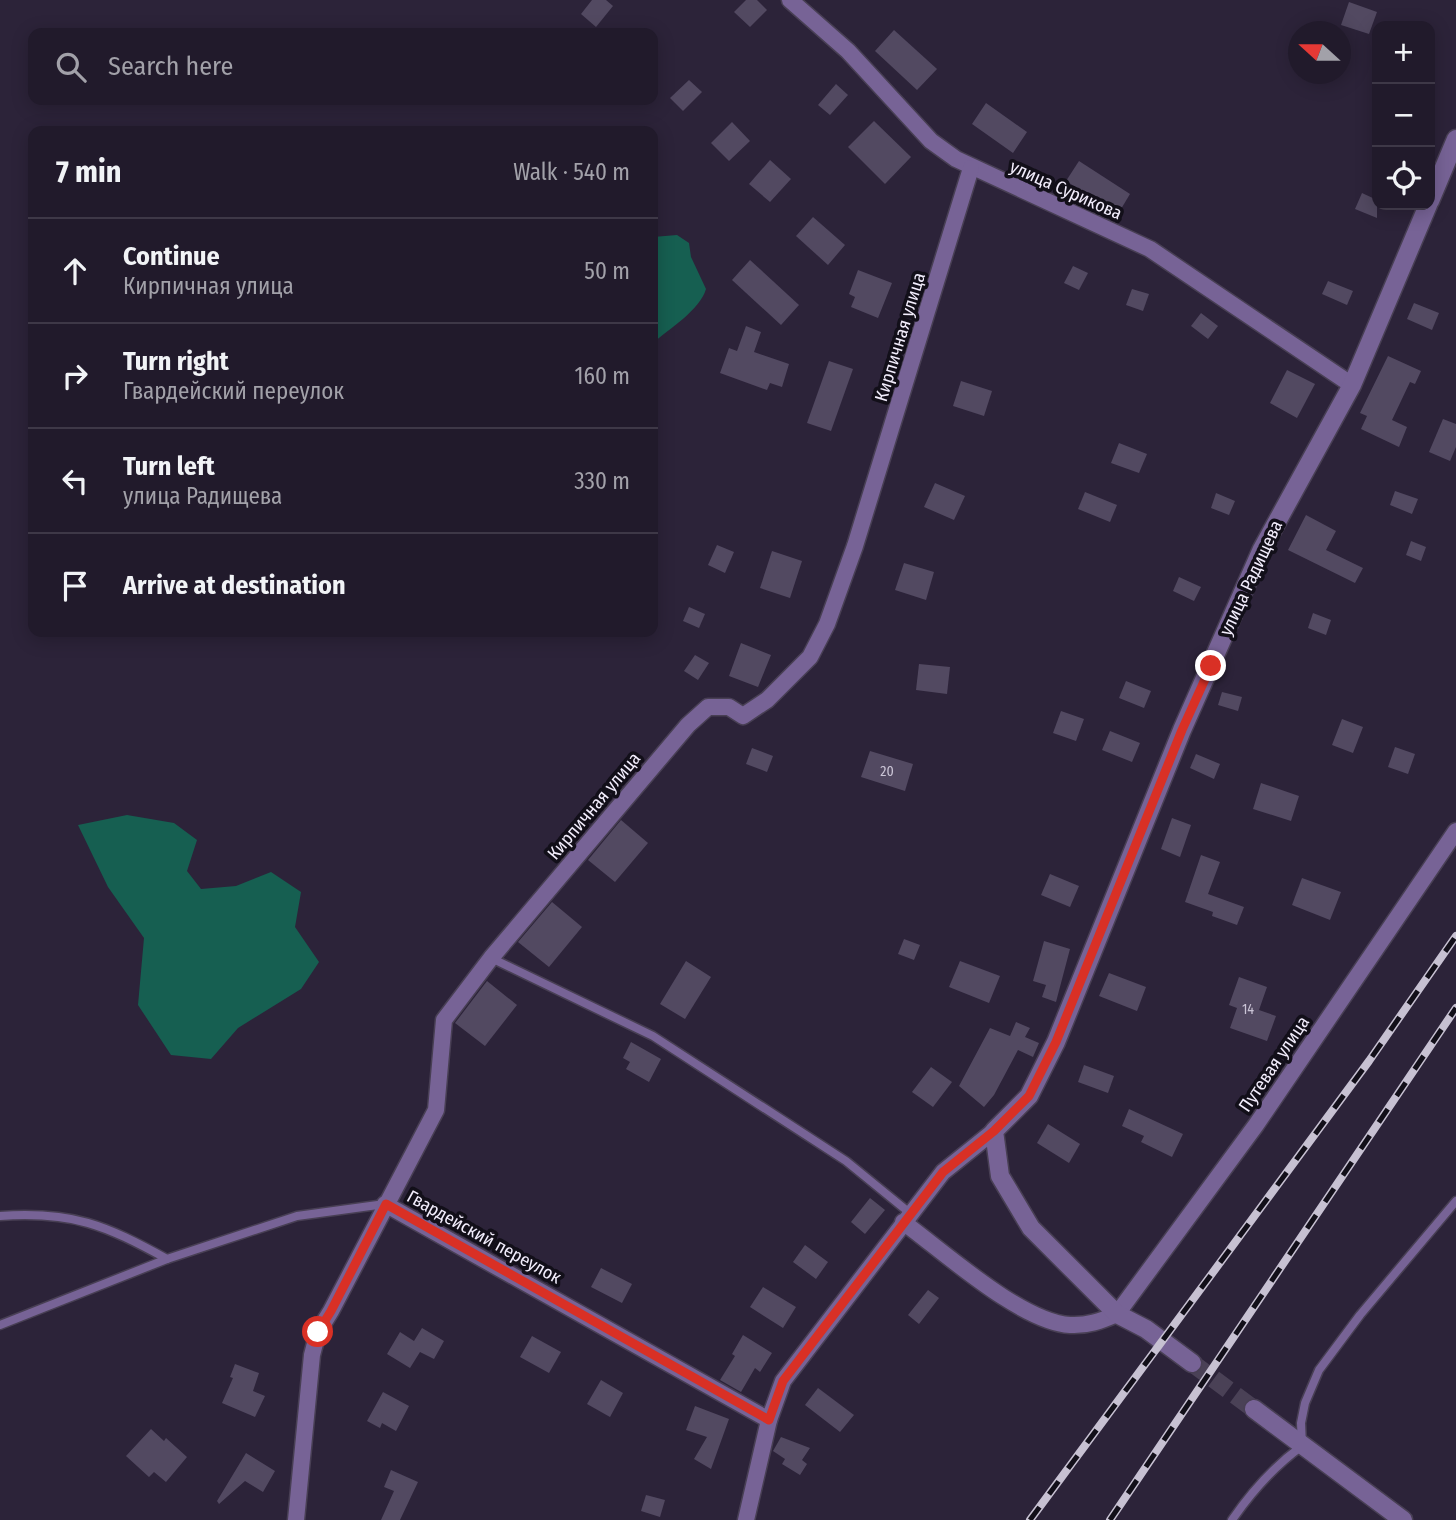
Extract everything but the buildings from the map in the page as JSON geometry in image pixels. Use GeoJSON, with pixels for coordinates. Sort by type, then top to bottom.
{"type":"FeatureCollection","features":[{"type":"Feature","properties":{"kind":"street","name":"улица Сурикова"},"geometry":{"type":"LineString","coordinates":[[790,0],[848,51],[931,141],[971,168],[1150,249],[1352,385]]}},
{"type":"Feature","properties":{"kind":"street","name":"улица Радищева"},"geometry":{"type":"LineString","coordinates":[[1435,189],[1456,139]]}},
{"type":"Feature","properties":{"kind":"street","name":"Кирпичная улица"},"geometry":{"type":"LineString","coordinates":[[296,1520],[312,1355],[318,1332],[436,1110],[444,1020],[491,958],[688,725],[708,707],[729,706],[743,716],[751,712],[767,700],[810,657],[827,625],[855,547],[971,168]]}},
{"type":"Feature","properties":{"kind":"street","name":"улица Радищева"},"geometry":{"type":"LineString","coordinates":[[746,1520],[769,1420],[783,1381],[943,1172],[994,1131],[1029,1096],[1056,1042],[1182,730],[1262,549],[1352,385],[1426,210]]}},
{"type":"Feature","properties":{"kind":"street","name":"Путевая улица"},"geometry":{"type":"LineString","coordinates":[[1116,1314],[1256,1125],[1456,831]]}},
{"type":"Feature","properties":{"kind":"street"},"geometry":{"type":"LineString","coordinates":[[994,1131],[1000,1176],[1031,1228],[1116,1314],[1146,1329],[1192,1363]]}},
{"type":"Feature","properties":{"kind":"street","name":"Гвардейский переулок"},"geometry":{"type":"LineString","coordinates":[[386,1204],[769,1420]]}},
{"type":"Feature","properties":{"kind":"street"},"geometry":{"type":"LineString","coordinates":[[907,1218],[1009,1301],[1039,1318],[1070,1325],[1096,1323],[1116,1314]]}},
{"type":"Feature","properties":{"kind":"street"},"geometry":{"type":"LineString","coordinates":[[1254,1409],[1403,1520]]}},
{"type":"Feature","properties":{"kind":"lane"},"geometry":{"type":"LineString","coordinates":[[491,958],[653,1036],[846,1161],[907,1218]]}},
{"type":"Feature","properties":{"kind":"lane"},"geometry":{"type":"LineString","coordinates":[[1232,1520],[1278,1463],[1302,1446],[1301,1423],[1305,1403],[1319,1370],[1360,1315],[1456,1201]]}},
{"type":"Feature","properties":{"kind":"lane","name":"Гвардейский переулок"},"geometry":{"type":"LineString","coordinates":[[0,1325],[167,1259],[297,1216],[386,1204]]}},
{"type":"Feature","properties":{"kind":"lane"},"geometry":{"type":"LineString","coordinates":[[0,1216],[51,1215],[88,1221],[120,1233],[167,1259]]}},
{"type":"Feature","properties":{"kind":"shaded area"},"geometry":{"type":"Polygon","coordinates":[[[677,235],[689,243],[691,257],[706,289],[691,312],[658,339],[658,237],[677,235]]]}},
{"type":"Feature","properties":{"kind":"shaded area"},"geometry":{"type":"Polygon","coordinates":[[[127,815],[174,823],[197,840],[187,871],[201,889],[236,886],[271,872],[301,892],[295,927],[319,962],[301,989],[238,1028],[211,1059],[171,1055],[138,1005],[144,938],[108,887],[78,825],[127,815]]]}},
{"type":"Feature","properties":{"kind":"tunnel"},"geometry":{"type":"LineString","coordinates":[[1192,1363],[1254,1409]]}},
{"type":"Feature","properties":{"kind":"railway"},"geometry":{"type":"LineString","coordinates":[[1030,1520],[1369,1061],[1456,936]]}},
{"type":"Feature","properties":{"kind":"railway"},"geometry":{"type":"LineString","coordinates":[[1110,1520],[1456,1008]]}},
{"type":"Feature","properties":{"kind":"route"},"geometry":{"type":"LineString","coordinates":[[318,1332],[386,1204],[769,1420],[783,1381],[943,1172],[994,1131],[1029,1096],[1056,1042],[1182,730],[1211,666]]}}]}
